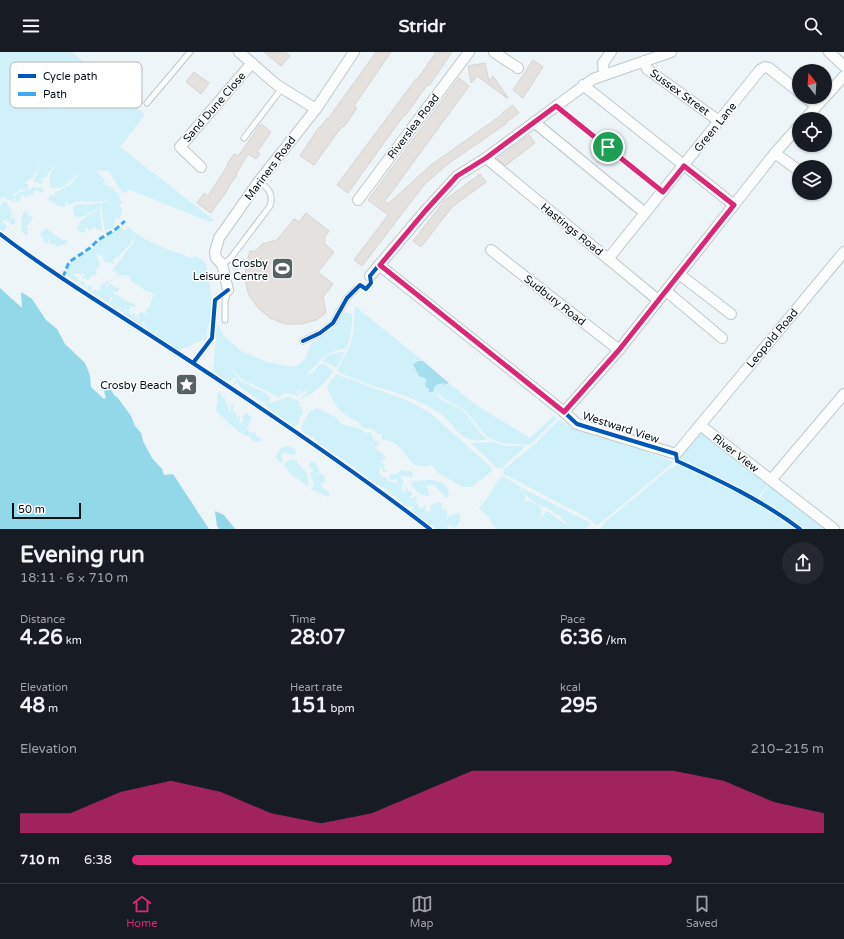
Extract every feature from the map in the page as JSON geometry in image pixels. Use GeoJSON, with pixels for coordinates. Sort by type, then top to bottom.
{"type":"FeatureCollection","features":[{"type":"Feature","properties":{"kind":"street"},"geometry":{"type":"LineString","coordinates":[[239,52],[282,88],[316,109]]}},
{"type":"Feature","properties":{"kind":"street","name":"Mariners Road"},"geometry":{"type":"LineString","coordinates":[[228,290],[222,264],[216,258],[215,252],[219,238],[259,181],[316,109],[354,52]]}},
{"type":"Feature","properties":{"kind":"street","name":"Riverslea Road"},"geometry":{"type":"LineString","coordinates":[[358,200],[468,52]]}},
{"type":"Feature","properties":{"kind":"street"},"geometry":{"type":"LineString","coordinates":[[494,52],[518,68]]}},
{"type":"Feature","properties":{"kind":"street"},"geometry":{"type":"LineString","coordinates":[[604,75],[603,63],[611,52]]}},
{"type":"Feature","properties":{"kind":"street"},"geometry":{"type":"LineString","coordinates":[[370,276],[457,176],[486,158],[593,79],[670,52]]}},
{"type":"Feature","properties":{"kind":"street"},"geometry":{"type":"LineString","coordinates":[[829,52],[843,62]]}},
{"type":"Feature","properties":{"kind":"street","name":"Sussex Street"},"geometry":{"type":"LineString","coordinates":[[644,61],[647,69],[719,121]]}},
{"type":"Feature","properties":{"kind":"street","name":"Sand Dune Close"},"geometry":{"type":"LineString","coordinates":[[201,167],[180,147],[252,63]]}},
{"type":"Feature","properties":{"kind":"street","name":"Green Lane"},"geometry":{"type":"LineString","coordinates":[[608,259],[760,70],[764,67],[769,68],[792,86]]}},
{"type":"Feature","properties":{"kind":"street"},"geometry":{"type":"LineString","coordinates":[[832,89],[844,76]]}},
{"type":"Feature","properties":{"kind":"street"},"geometry":{"type":"LineString","coordinates":[[584,85],[734,205]]}},
{"type":"Feature","properties":{"kind":"street"},"geometry":{"type":"LineString","coordinates":[[811,112],[816,106],[814,104]]}},
{"type":"Feature","properties":{"kind":"street"},"geometry":{"type":"LineString","coordinates":[[534,122],[645,213]]}},
{"type":"Feature","properties":{"kind":"street"},"geometry":{"type":"LineString","coordinates":[[564,412],[619,350],[775,153],[792,134]]}},
{"type":"Feature","properties":{"kind":"street"},"geometry":{"type":"LineString","coordinates":[[775,153],[792,166]]}},
{"type":"Feature","properties":{"kind":"street","name":"Hastings Road"},"geometry":{"type":"LineString","coordinates":[[486,158],[658,300]]}},
{"type":"Feature","properties":{"kind":"street","name":"Sudbury Road"},"geometry":{"type":"LineString","coordinates":[[491,250],[619,350]]}},
{"type":"Feature","properties":{"kind":"street","name":"Leopold Road"},"geometry":{"type":"LineString","coordinates":[[676,454],[844,252]]}},
{"type":"Feature","properties":{"kind":"street","name":"Westward View"},"geometry":{"type":"LineString","coordinates":[[380,265],[577,424],[676,454]]}},
{"type":"Feature","properties":{"kind":"street"},"geometry":{"type":"LineString","coordinates":[[679,274],[731,314]]}},
{"type":"Feature","properties":{"kind":"street"},"geometry":{"type":"LineString","coordinates":[[666,291],[722,338]]}},
{"type":"Feature","properties":{"kind":"street"},"geometry":{"type":"LineString","coordinates":[[771,480],[844,394]]}},
{"type":"Feature","properties":{"kind":"street","name":"River View"},"geometry":{"type":"LineString","coordinates":[[700,425],[834,529]]}},
{"type":"Feature","properties":{"kind":"lane"},"geometry":{"type":"LineString","coordinates":[[147,103],[190,52]]}},
{"type":"Feature","properties":{"kind":"lane"},"geometry":{"type":"LineString","coordinates":[[244,138],[282,88]]}},
{"type":"Feature","properties":{"kind":"lane"},"geometry":{"type":"LineString","coordinates":[[556,106],[663,192]]}},
{"type":"Feature","properties":{"kind":"lane"},"geometry":{"type":"LineString","coordinates":[[222,264],[230,259],[270,206],[272,199],[269,188],[259,181]]}},
{"type":"Feature","properties":{"kind":"lane"},"geometry":{"type":"LineString","coordinates":[[303,341],[320,333],[333,323],[347,298],[356,289]]}},
{"type":"Feature","properties":{"kind":"lane"},"geometry":{"type":"LineString","coordinates":[[225,320],[225,302],[228,290]]}},
{"type":"Feature","properties":{"kind":"shaded area"},"geometry":{"type":"Polygon","coordinates":[[[0,52],[72,52],[84,62],[10,62],[10,108],[137,108],[145,115],[120,147],[215,221],[208,221],[130,190],[124,193],[121,191],[109,171],[95,170],[109,184],[103,181],[105,185],[111,186],[115,189],[109,187],[118,193],[121,197],[119,200],[122,202],[122,204],[119,204],[122,209],[121,217],[118,219],[116,217],[113,228],[106,230],[104,229],[102,218],[102,203],[110,200],[95,202],[77,201],[69,205],[67,202],[65,203],[66,205],[64,207],[58,206],[48,200],[53,194],[55,197],[55,192],[63,189],[67,185],[69,186],[80,173],[63,187],[51,188],[49,180],[50,174],[56,165],[47,176],[39,180],[44,182],[40,184],[38,182],[34,182],[41,164],[32,178],[24,182],[29,185],[27,190],[20,189],[17,193],[11,194],[15,196],[22,191],[29,190],[33,187],[42,188],[44,192],[42,193],[38,190],[34,191],[33,196],[27,194],[27,198],[24,195],[20,195],[21,200],[15,202],[15,198],[13,202],[8,199],[7,200],[5,198],[6,197],[1,197],[1,200],[0,52]]]}},
{"type":"Feature","properties":{"kind":"shaded area"},"geometry":{"type":"Polygon","coordinates":[[[5,201],[11,209],[11,219],[14,215],[15,223],[13,225],[10,224],[10,221],[7,222],[8,218],[2,221],[7,226],[4,232],[0,229],[0,203],[2,209],[2,204],[5,201]]]}},
{"type":"Feature","properties":{"kind":"shaded area"},"geometry":{"type":"Polygon","coordinates":[[[101,203],[100,213],[102,230],[95,229],[97,226],[90,231],[88,230],[89,228],[84,228],[86,231],[84,233],[79,232],[77,227],[80,225],[80,222],[99,208],[87,215],[78,217],[74,213],[74,206],[101,203]]]}},
{"type":"Feature","properties":{"kind":"shaded area"},"geometry":{"type":"Polygon","coordinates":[[[28,211],[27,214],[29,217],[33,216],[31,222],[25,227],[28,228],[27,236],[21,231],[23,229],[21,223],[23,212],[28,211]]]}},
{"type":"Feature","properties":{"kind":"shaded area"},"geometry":{"type":"Polygon","coordinates":[[[128,227],[135,233],[158,246],[192,258],[195,256],[203,260],[206,265],[211,294],[211,310],[206,339],[179,350],[145,328],[144,322],[146,317],[142,324],[144,325],[143,327],[123,313],[128,308],[122,312],[109,304],[113,299],[111,296],[109,303],[87,289],[91,286],[92,288],[90,289],[94,292],[94,289],[99,290],[102,284],[111,280],[105,286],[107,288],[110,284],[119,289],[116,292],[113,290],[113,293],[130,303],[132,302],[137,308],[131,306],[129,313],[132,315],[134,312],[139,321],[139,316],[137,315],[142,312],[144,315],[143,313],[146,313],[146,310],[150,307],[152,298],[156,294],[152,295],[152,292],[148,292],[130,280],[130,277],[127,275],[116,275],[118,272],[112,271],[133,243],[136,235],[130,242],[131,244],[121,253],[118,259],[118,255],[113,260],[114,264],[104,262],[102,257],[105,256],[99,256],[98,254],[100,253],[97,253],[97,259],[100,265],[95,270],[97,272],[96,275],[90,276],[90,279],[88,280],[83,277],[85,273],[74,273],[73,275],[77,277],[79,282],[84,281],[85,286],[87,287],[86,288],[65,274],[68,265],[71,264],[72,261],[86,252],[88,253],[90,250],[93,250],[94,246],[97,246],[98,241],[114,231],[118,232],[119,228],[122,228],[125,231],[128,227]]]}},
{"type":"Feature","properties":{"kind":"shaded area"},"geometry":{"type":"Polygon","coordinates":[[[47,229],[64,241],[68,241],[66,244],[56,247],[55,244],[50,244],[50,239],[46,244],[40,234],[43,230],[47,229]]]}},
{"type":"Feature","properties":{"kind":"shaded area"},"geometry":{"type":"Polygon","coordinates":[[[0,288],[22,308],[21,292],[32,299],[46,320],[57,329],[65,344],[85,363],[90,375],[91,387],[104,399],[106,398],[103,388],[106,387],[118,398],[141,433],[143,441],[152,458],[162,469],[164,475],[173,474],[209,529],[0,529],[0,288]]]}},
{"type":"Feature","properties":{"kind":"shaded area"},"geometry":{"type":"Polygon","coordinates":[[[355,306],[423,361],[419,361],[427,381],[425,383],[431,393],[436,386],[443,383],[447,385],[449,383],[476,405],[530,438],[555,415],[556,419],[530,445],[501,443],[489,438],[466,411],[435,392],[441,399],[463,411],[481,433],[488,439],[471,440],[460,433],[445,417],[426,405],[338,372],[337,370],[350,346],[353,334],[355,306]]]}},
{"type":"Feature","properties":{"kind":"shaded area"},"geometry":{"type":"Polygon","coordinates":[[[343,313],[351,313],[352,317],[347,348],[330,353],[310,371],[307,375],[312,373],[320,364],[325,364],[333,371],[319,388],[306,397],[301,399],[308,390],[299,393],[301,389],[296,392],[300,396],[284,393],[279,397],[247,383],[231,369],[240,381],[266,393],[270,398],[269,403],[289,397],[299,401],[299,407],[302,407],[303,415],[299,415],[299,422],[294,427],[266,406],[265,403],[238,385],[239,382],[232,385],[237,379],[234,377],[230,382],[213,371],[217,325],[224,336],[241,351],[270,363],[292,367],[305,359],[311,344],[334,328],[343,313]]]}},
{"type":"Feature","properties":{"kind":"shaded area"},"geometry":{"type":"Polygon","coordinates":[[[345,351],[336,368],[322,361],[328,355],[345,351]]]}},
{"type":"Feature","properties":{"kind":"shaded area"},"geometry":{"type":"Polygon","coordinates":[[[423,361],[449,383],[444,385],[443,383],[436,385],[433,392],[429,392],[429,389],[426,387],[425,383],[427,381],[425,378],[419,376],[413,364],[423,361]]]}},
{"type":"Feature","properties":{"kind":"shaded area"},"geometry":{"type":"Polygon","coordinates":[[[336,374],[406,400],[429,412],[493,469],[472,487],[463,487],[438,473],[432,465],[418,466],[414,464],[397,445],[382,439],[382,434],[378,434],[372,429],[363,428],[358,422],[350,418],[339,409],[333,401],[327,387],[336,374]]]}},
{"type":"Feature","properties":{"kind":"shaded area"},"geometry":{"type":"Polygon","coordinates":[[[220,391],[222,398],[226,399],[229,412],[231,410],[231,405],[235,405],[233,411],[236,413],[236,417],[240,416],[239,422],[241,424],[244,421],[242,416],[247,413],[252,418],[247,428],[250,433],[255,432],[256,436],[260,438],[261,441],[255,441],[249,436],[240,432],[216,411],[218,393],[220,391]]]}},
{"type":"Feature","properties":{"kind":"shaded area"},"geometry":{"type":"Polygon","coordinates":[[[317,408],[337,418],[340,423],[361,429],[367,434],[367,432],[371,433],[374,440],[380,443],[375,447],[386,458],[381,461],[385,465],[384,469],[388,472],[383,472],[381,467],[379,467],[379,473],[382,477],[387,477],[387,481],[397,483],[397,479],[391,480],[389,476],[390,474],[397,474],[400,470],[410,471],[413,473],[412,477],[400,476],[404,483],[401,484],[403,487],[401,490],[405,493],[405,489],[407,487],[408,491],[412,491],[409,498],[413,498],[415,496],[417,497],[415,502],[420,509],[426,505],[426,512],[431,511],[430,506],[434,503],[442,503],[442,509],[447,511],[447,518],[451,515],[460,513],[460,520],[457,527],[453,528],[449,525],[447,527],[449,529],[436,529],[412,511],[413,506],[407,507],[397,499],[396,496],[393,496],[384,488],[374,483],[354,467],[317,442],[313,437],[304,433],[301,427],[309,412],[317,408]]]}},
{"type":"Feature","properties":{"kind":"shaded area"},"geometry":{"type":"Polygon","coordinates":[[[559,420],[571,428],[645,451],[674,462],[598,525],[595,524],[586,517],[503,473],[504,469],[536,443],[559,420]]]}},
{"type":"Feature","properties":{"kind":"shaded area"},"geometry":{"type":"Polygon","coordinates":[[[702,430],[769,483],[756,499],[679,459],[702,430]]]}},
{"type":"Feature","properties":{"kind":"shaded area"},"geometry":{"type":"Polygon","coordinates":[[[493,442],[505,446],[526,446],[502,468],[497,468],[471,443],[493,442]]]}},
{"type":"Feature","properties":{"kind":"shaded area"},"geometry":{"type":"Polygon","coordinates":[[[287,446],[296,449],[295,454],[292,455],[282,453],[281,457],[283,461],[281,463],[276,459],[277,454],[280,449],[287,446]]]}},
{"type":"Feature","properties":{"kind":"shaded area"},"geometry":{"type":"Polygon","coordinates":[[[294,459],[306,472],[309,484],[307,486],[291,475],[284,465],[286,462],[294,459]]]}},
{"type":"Feature","properties":{"kind":"shaded area"},"geometry":{"type":"Polygon","coordinates":[[[310,462],[315,462],[319,473],[324,475],[325,481],[320,485],[330,494],[328,497],[311,489],[314,485],[310,474],[314,471],[309,466],[310,462]]]}},
{"type":"Feature","properties":{"kind":"shaded area"},"geometry":{"type":"Polygon","coordinates":[[[678,464],[683,465],[757,503],[798,529],[598,529],[668,470],[678,464]]]}},
{"type":"Feature","properties":{"kind":"shaded area"},"geometry":{"type":"Polygon","coordinates":[[[503,476],[521,487],[521,489],[526,497],[524,501],[531,502],[540,507],[542,511],[540,519],[547,511],[563,523],[569,525],[561,517],[548,509],[549,507],[538,505],[534,502],[524,493],[522,488],[591,523],[586,529],[496,529],[489,518],[479,508],[503,476]]]}},
{"type":"Feature","properties":{"kind":"shaded area"},"geometry":{"type":"Polygon","coordinates":[[[434,480],[444,484],[449,494],[446,498],[434,485],[426,486],[429,496],[418,492],[411,483],[414,481],[434,480]]]}},
{"type":"Feature","properties":{"kind":"shaded area"},"geometry":{"type":"Polygon","coordinates":[[[769,484],[829,529],[802,529],[759,501],[769,484]]]}},
{"type":"Feature","properties":{"kind":"shaded area"},"geometry":{"type":"Polygon","coordinates":[[[215,511],[224,515],[235,529],[219,529],[217,526],[215,511]]]}},
{"type":"Feature","properties":{"kind":"building"},"geometry":{"type":"Polygon","coordinates":[[[264,52],[285,52],[290,56],[281,66],[264,52]]]}},
{"type":"Feature","properties":{"kind":"building"},"geometry":{"type":"Polygon","coordinates":[[[376,52],[391,52],[354,106],[357,108],[314,165],[300,156],[319,127],[320,128],[327,118],[328,119],[376,52]]]}},
{"type":"Feature","properties":{"kind":"building"},"geometry":{"type":"Polygon","coordinates":[[[436,52],[452,52],[429,86],[427,85],[405,116],[404,115],[348,193],[337,185],[416,79],[417,80],[436,52]]]}},
{"type":"Feature","properties":{"kind":"building"},"geometry":{"type":"Polygon","coordinates":[[[533,60],[543,67],[523,98],[513,90],[533,60]]]}},
{"type":"Feature","properties":{"kind":"building"},"geometry":{"type":"Polygon","coordinates":[[[485,63],[489,81],[493,76],[508,98],[477,76],[471,83],[468,66],[485,63]]]}},
{"type":"Feature","properties":{"kind":"building"},"geometry":{"type":"Polygon","coordinates":[[[194,72],[209,83],[201,94],[186,82],[194,72]]]}},
{"type":"Feature","properties":{"kind":"building"},"geometry":{"type":"Polygon","coordinates":[[[459,78],[469,86],[385,201],[388,204],[431,165],[503,114],[502,113],[513,105],[519,113],[445,166],[424,185],[362,266],[354,260],[388,215],[368,200],[459,78]]]}},
{"type":"Feature","properties":{"kind":"building"},"geometry":{"type":"Polygon","coordinates":[[[261,124],[271,132],[257,152],[260,154],[256,159],[248,154],[236,174],[237,175],[211,213],[197,203],[204,193],[208,196],[234,154],[238,156],[261,124]]]}},
{"type":"Feature","properties":{"kind":"building"},"geometry":{"type":"Polygon","coordinates":[[[529,135],[535,143],[505,166],[497,159],[529,135]]]}},
{"type":"Feature","properties":{"kind":"building"},"geometry":{"type":"Polygon","coordinates":[[[480,174],[486,182],[452,207],[421,247],[413,241],[445,200],[480,174]]]}},
{"type":"Feature","properties":{"kind":"building","name":"Crosby Leisure Centre"},"geometry":{"type":"Polygon","coordinates":[[[306,213],[329,231],[324,238],[326,240],[324,243],[334,252],[318,272],[333,284],[323,297],[326,313],[316,320],[301,324],[285,324],[270,318],[258,308],[249,295],[245,280],[246,265],[250,251],[256,251],[262,244],[277,240],[294,219],[299,222],[306,213]]]}},
{"type":"Feature","properties":{"kind":"marked path"},"geometry":{"type":"LineString","coordinates":[[63,277],[69,262],[125,221]]}},
{"type":"Feature","properties":{"kind":"cycle path"},"geometry":{"type":"LineString","coordinates":[[0,234],[65,280],[273,416],[430,529]]}},
{"type":"Feature","properties":{"kind":"cycle path"},"geometry":{"type":"LineString","coordinates":[[303,341],[320,333],[333,323],[347,298],[360,285],[366,289],[371,283],[370,276],[379,265],[564,412],[577,424],[676,454],[677,461],[725,483],[756,500],[800,529]]}},
{"type":"Feature","properties":{"kind":"cycle path"},"geometry":{"type":"LineString","coordinates":[[193,363],[212,338],[215,300],[228,290]]}},
{"type":"Feature","properties":{"kind":"place","name":"Crosby Leisure Centre"},"geometry":{"type":"Point","coordinates":[283,269]}},
{"type":"Feature","properties":{"kind":"place","name":"Crosby Beach"},"geometry":{"type":"Point","coordinates":[187,385]}},
{"type":"Feature","properties":{"kind":"route"},"geometry":{"type":"LineString","coordinates":[[556,106],[608,147],[663,192],[684,166],[734,205],[619,350],[564,412],[380,265],[457,176],[486,158],[556,106]]}}]}
